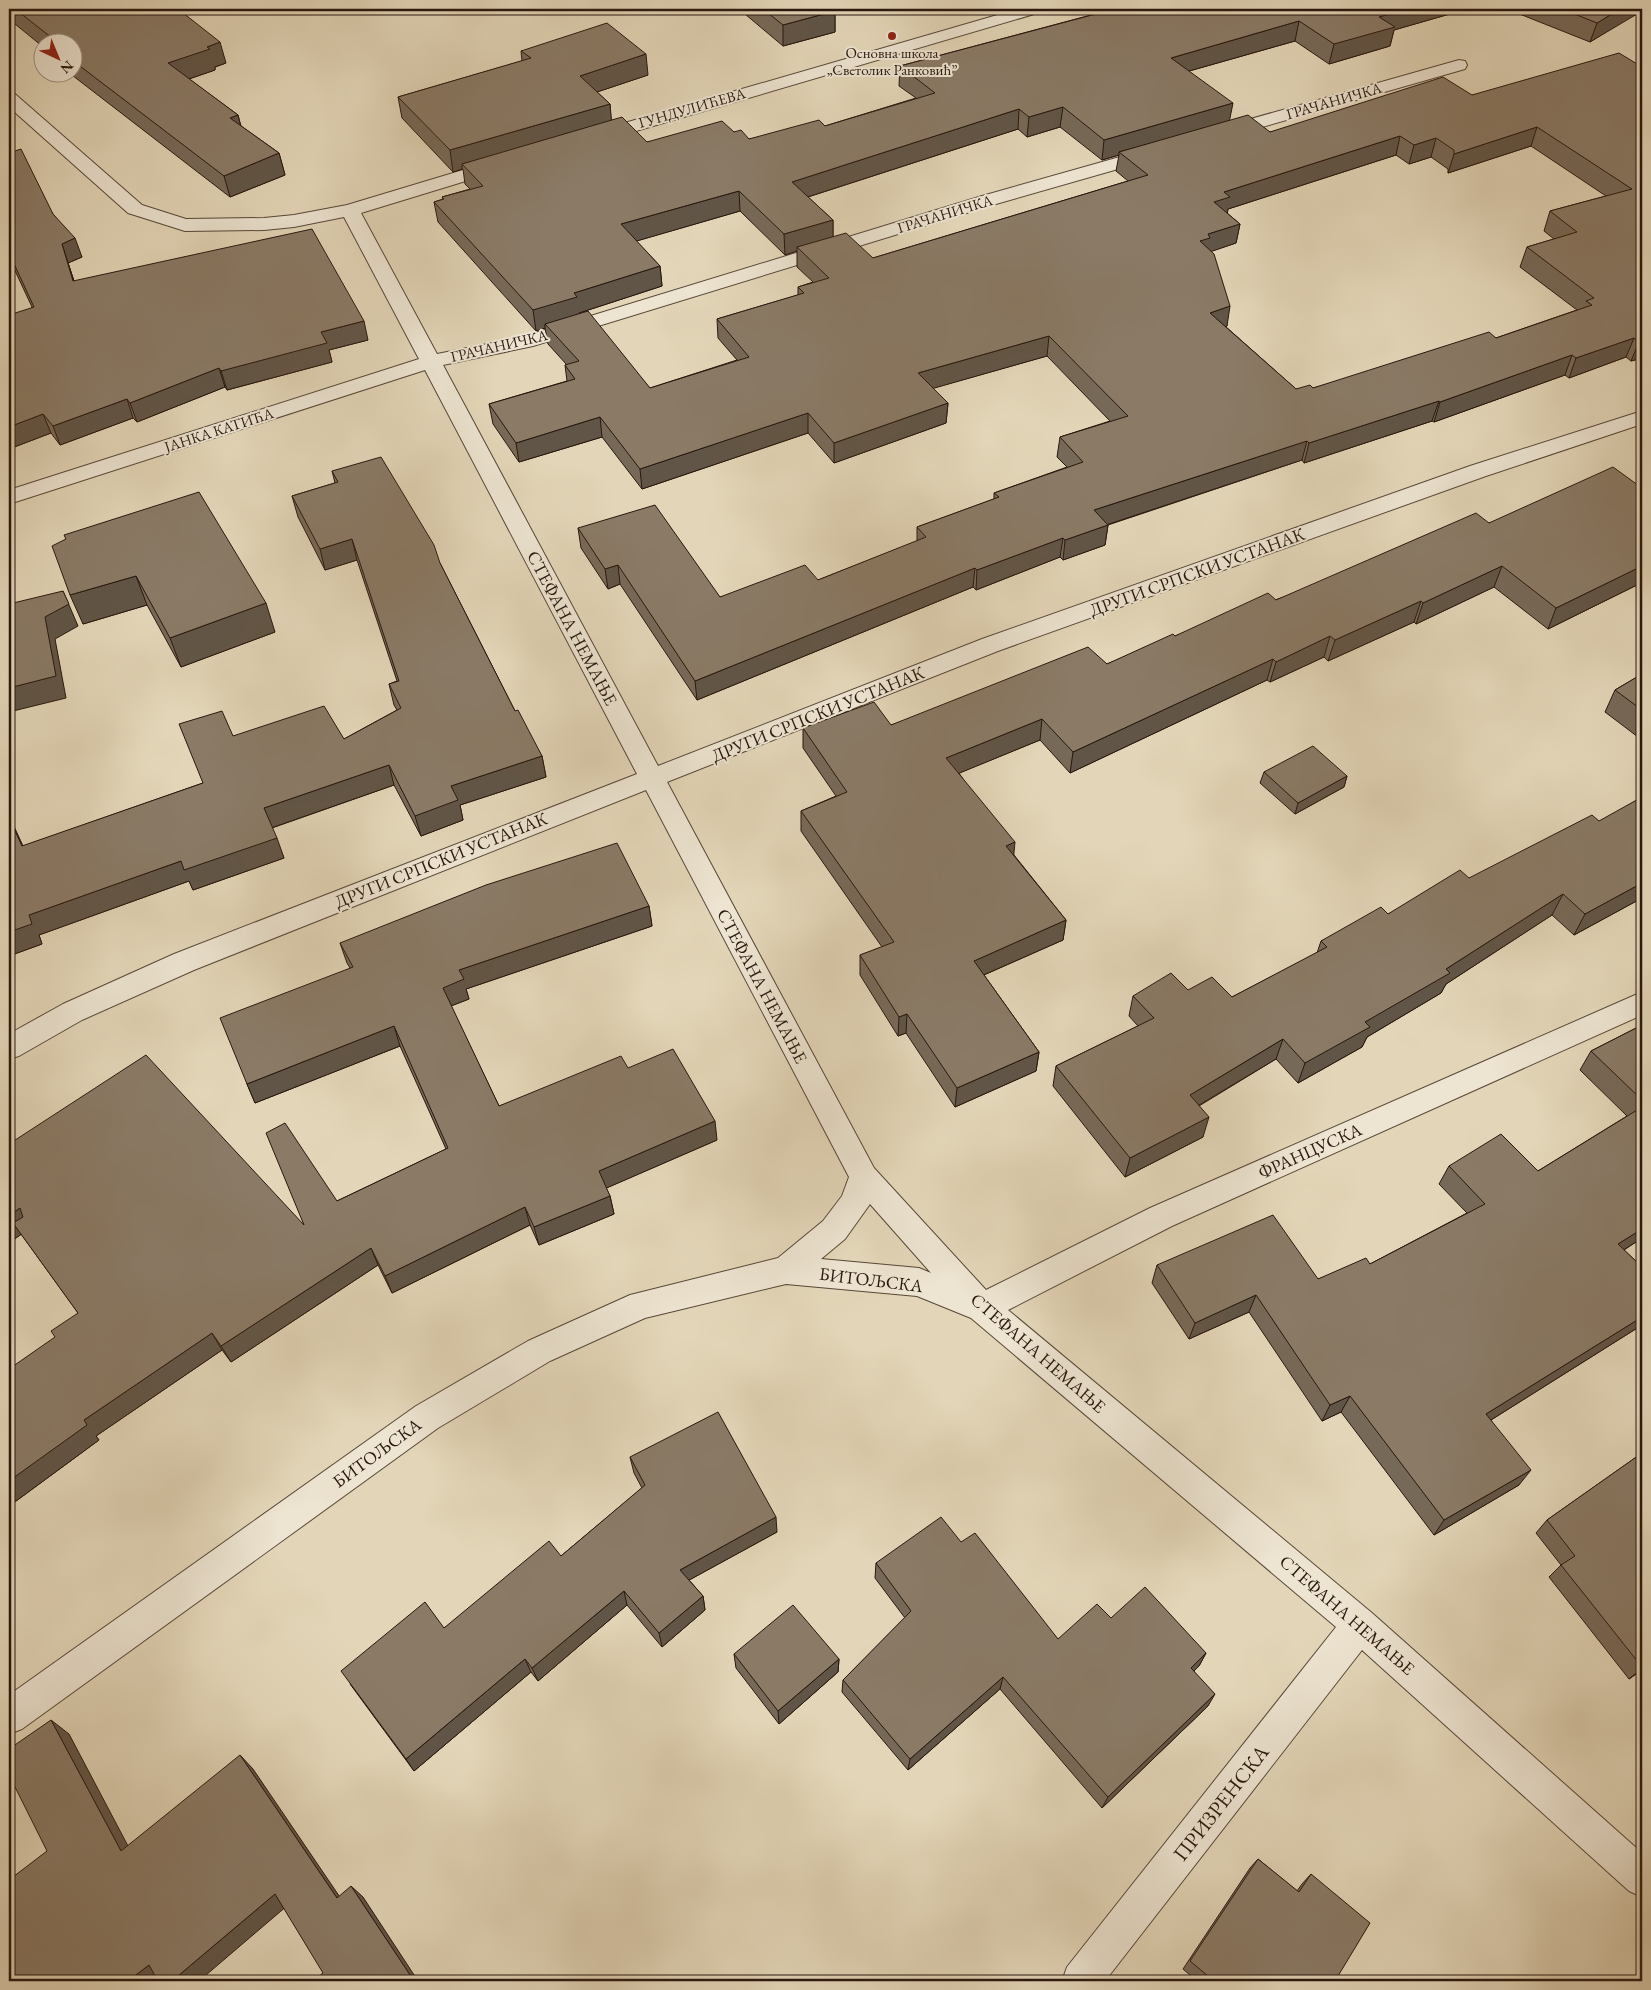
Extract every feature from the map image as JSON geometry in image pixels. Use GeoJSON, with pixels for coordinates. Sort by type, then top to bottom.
{"type":"FeatureCollection","features":[{"type":"Feature","properties":{"kind":"street"},"geometry":{"type":"LineString","coordinates":[[9,15],[30,9]]}},
{"type":"Feature","properties":{"kind":"street","name":"ГУНДУЛИЋЕВА"},"geometry":{"type":"LineString","coordinates":[[579,142],[1035,9]]}},
{"type":"Feature","properties":{"kind":"street","name":"ГРАЧАНИЧКА"},"geometry":{"type":"LineString","coordinates":[[1200,140],[1459,65]]}},
{"type":"Feature","properties":{"kind":"street"},"geometry":{"type":"LineString","coordinates":[[9,98],[135,209],[157,218],[184,225],[264,224],[294,221],[350,210],[512,162]]}},
{"type":"Feature","properties":{"kind":"street","name":"ГРАЧАНИЧКА"},"geometry":{"type":"LineString","coordinates":[[430,362],[526,342],[989,200],[1171,148]]}},
{"type":"Feature","properties":{"kind":"street","name":"СТЕФАНА НЕМАЊЕ"},"geometry":{"type":"LineString","coordinates":[[350,210],[864,1178],[982,1308],[1360,1625],[1642,1878]]}},
{"type":"Feature","properties":{"kind":"street","name":"ЈАНКА КАТИЋА"},"geometry":{"type":"LineString","coordinates":[[9,497],[430,362]]}},
{"type":"Feature","properties":{"kind":"street","name":"ДРУГИ СРПСКИ УСТАНАК"},"geometry":{"type":"LineString","coordinates":[[9,1048],[30,1035],[109,995],[184,962],[650,777],[661,776],[990,645],[1115,603],[1413,494],[1642,417]]}},
{"type":"Feature","properties":{"kind":"street","name":"ФРАНЦУСКА"},"geometry":{"type":"LineString","coordinates":[[982,1308],[1161,1217],[1642,1002]]}},
{"type":"Feature","properties":{"kind":"street","name":"БИТОЉСКА"},"geometry":{"type":"LineString","coordinates":[[786,1270],[834,1230],[855,1203],[864,1178]]}},
{"type":"Feature","properties":{"kind":"street","name":"БИТОЉСКА"},"geometry":{"type":"LineString","coordinates":[[9,1716],[427,1417],[539,1351],[641,1305],[786,1270],[919,1282],[982,1308]]}},
{"type":"Feature","properties":{"kind":"street","name":"ПРИЗРЕНСКА"},"geometry":{"type":"LineString","coordinates":[[1081,1981],[1360,1625]]}},
{"type":"Feature","properties":{"kind":"building"},"geometry":{"type":"Polygon","coordinates":[[[15,9],[178,9],[220,42],[207,47],[210,49],[168,63],[238,115],[230,118],[279,153],[224,176],[82,68],[82,32],[44,32],[15,9]]]}},
{"type":"Feature","properties":{"kind":"building"},"geometry":{"type":"Polygon","coordinates":[[[763,9],[833,9],[835,11],[783,25],[763,9]]]}},
{"type":"Feature","properties":{"kind":"building"},"geometry":{"type":"Polygon","coordinates":[[[1109,9],[1406,9],[1379,17],[1395,27],[1334,44],[1299,21],[1171,58],[1233,103],[1104,140],[1063,107],[1029,117],[1019,109],[792,182],[833,220],[784,234],[739,191],[621,224],[660,266],[574,293],[577,297],[533,310],[434,202],[444,199],[442,197],[483,186],[462,164],[622,117],[647,142],[722,121],[734,132],[741,130],[749,139],[819,120],[825,126],[935,93],[900,66],[1111,10],[1109,9]]]}},
{"type":"Feature","properties":{"kind":"building"},"geometry":{"type":"Polygon","coordinates":[[[1562,9],[1620,9],[1597,23],[1562,9]]]}},
{"type":"Feature","properties":{"kind":"building"},"geometry":{"type":"Polygon","coordinates":[[[607,23],[646,54],[580,76],[610,104],[450,150],[398,97],[531,58],[521,51],[607,23]]]}},
{"type":"Feature","properties":{"kind":"building"},"geometry":{"type":"Polygon","coordinates":[[[1619,53],[1642,67],[1642,341],[1639,342],[1634,338],[1576,358],[1572,355],[1440,402],[1309,443],[1307,441],[1094,510],[1108,525],[1065,540],[1063,538],[977,570],[975,568],[695,681],[618,565],[605,569],[578,528],[655,505],[720,597],[805,565],[818,580],[926,537],[917,527],[999,497],[994,493],[1083,462],[1060,437],[1128,416],[1049,336],[918,373],[948,403],[834,443],[808,413],[640,469],[600,417],[516,443],[489,404],[575,379],[565,365],[579,361],[545,324],[588,311],[650,388],[749,357],[717,319],[804,293],[798,287],[829,278],[797,247],[846,233],[873,258],[1148,175],[1119,152],[1248,115],[1270,132],[1443,77],[1472,95],[1619,53]],[[1537,127],[1454,154],[1454,150],[1436,138],[1414,145],[1400,136],[1224,192],[1230,197],[1214,202],[1240,224],[1208,234],[1210,238],[1200,241],[1214,254],[1230,306],[1210,313],[1296,389],[1310,385],[1313,388],[1489,332],[1496,338],[1592,305],[1586,301],[1594,298],[1527,247],[1577,232],[1550,211],[1632,189],[1537,127]]]}},
{"type":"Feature","properties":{"kind":"building"},"geometry":{"type":"Polygon","coordinates":[[[21,149],[53,214],[75,238],[62,244],[73,281],[312,229],[364,321],[321,332],[327,343],[221,371],[219,368],[130,403],[127,399],[53,426],[43,414],[9,427],[9,315],[34,307],[9,253],[9,153],[21,149]]]}},
{"type":"Feature","properties":{"kind":"building"},"geometry":{"type":"Polygon","coordinates":[[[381,457],[434,545],[440,563],[515,711],[518,710],[542,756],[451,786],[458,800],[415,816],[389,765],[264,808],[277,838],[184,870],[181,861],[29,915],[32,924],[9,932],[9,818],[22,846],[203,783],[179,724],[222,711],[233,736],[324,706],[344,739],[401,708],[389,684],[399,681],[352,539],[320,549],[292,496],[338,482],[332,471],[381,457]]]}},
{"type":"Feature","properties":{"kind":"building"},"geometry":{"type":"Polygon","coordinates":[[[1613,467],[1642,488],[1642,566],[1556,608],[1502,566],[1423,603],[1421,601],[1335,640],[1330,636],[1276,662],[1273,659],[1073,752],[1042,719],[946,758],[1015,842],[1006,846],[1066,920],[974,961],[1039,1052],[957,1088],[907,1014],[899,1017],[860,955],[894,942],[801,811],[847,792],[803,728],[874,702],[891,725],[1088,647],[1107,664],[1173,634],[1175,636],[1268,593],[1276,600],[1476,513],[1489,523],[1613,467]]]}},
{"type":"Feature","properties":{"kind":"building"},"geometry":{"type":"Polygon","coordinates":[[[199,492],[266,603],[170,638],[136,576],[70,595],[52,546],[66,539],[64,535],[199,492]]]}},
{"type":"Feature","properties":{"kind":"building"},"geometry":{"type":"Polygon","coordinates":[[[63,591],[69,604],[45,617],[56,676],[9,688],[9,604],[63,591]]]}},
{"type":"Feature","properties":{"kind":"building"},"geometry":{"type":"Polygon","coordinates":[[[1642,674],[1642,710],[1615,690],[1642,674]]]}},
{"type":"Feature","properties":{"kind":"building"},"geometry":{"type":"Polygon","coordinates":[[[1313,746],[1347,776],[1298,803],[1264,772],[1313,746]]]}},
{"type":"Feature","properties":{"kind":"building"},"geometry":{"type":"Polygon","coordinates":[[[1642,797],[1642,883],[1585,914],[1563,894],[1446,969],[1450,973],[1365,1022],[1370,1027],[1305,1063],[1283,1039],[1190,1095],[1209,1117],[1130,1158],[1056,1066],[1154,1018],[1133,996],[1171,973],[1188,990],[1212,977],[1232,997],[1327,947],[1321,941],[1381,907],[1388,914],[1460,870],[1469,878],[1592,815],[1599,821],[1642,797]]]}},
{"type":"Feature","properties":{"kind":"building"},"geometry":{"type":"Polygon","coordinates":[[[617,843],[649,906],[459,970],[464,979],[443,988],[499,1106],[621,1056],[628,1068],[673,1049],[715,1121],[599,1171],[610,1196],[534,1227],[525,1207],[385,1276],[371,1248],[221,1346],[212,1333],[84,1420],[87,1425],[9,1481],[9,1369],[55,1337],[51,1331],[78,1313],[13,1223],[23,1217],[20,1208],[9,1216],[9,1144],[146,1055],[304,1225],[266,1133],[285,1123],[337,1201],[448,1148],[394,1026],[247,1084],[220,1018],[353,967],[340,943],[486,885],[617,843]]]}},
{"type":"Feature","properties":{"kind":"building"},"geometry":{"type":"Polygon","coordinates":[[[1642,1025],[1642,1100],[1591,1051],[1642,1025]]]}},
{"type":"Feature","properties":{"kind":"building"},"geometry":{"type":"Polygon","coordinates":[[[1642,1107],[1642,1229],[1618,1244],[1642,1267],[1642,1317],[1486,1414],[1531,1470],[1444,1520],[1350,1396],[1330,1405],[1256,1295],[1195,1323],[1157,1265],[1273,1215],[1318,1279],[1366,1258],[1370,1264],[1485,1204],[1449,1166],[1501,1134],[1538,1171],[1642,1107]]]}},
{"type":"Feature","properties":{"kind":"building"},"geometry":{"type":"Polygon","coordinates":[[[718,1412],[776,1517],[680,1570],[703,1596],[659,1633],[624,1591],[532,1668],[525,1659],[406,1759],[341,1671],[425,1602],[444,1628],[549,1541],[561,1556],[645,1485],[630,1457],[718,1412]]]}},
{"type":"Feature","properties":{"kind":"building"},"geometry":{"type":"Polygon","coordinates":[[[1642,1453],[1642,1667],[1561,1565],[1575,1556],[1547,1520],[1642,1453]]]}},
{"type":"Feature","properties":{"kind":"building"},"geometry":{"type":"Polygon","coordinates":[[[941,1517],[961,1542],[975,1533],[1058,1639],[1097,1604],[1111,1618],[1145,1587],[1206,1653],[1191,1668],[1215,1694],[1108,1797],[1003,1677],[910,1759],[843,1680],[911,1611],[876,1563],[941,1517]]]}},
{"type":"Feature","properties":{"kind":"building"},"geometry":{"type":"Polygon","coordinates":[[[793,1605],[839,1659],[778,1711],[734,1654],[793,1605]]]}},
{"type":"Feature","properties":{"kind":"building"},"geometry":{"type":"Polygon","coordinates":[[[51,1720],[121,1851],[240,1755],[337,1898],[351,1886],[414,1981],[313,1981],[323,1973],[275,1894],[172,1981],[158,1981],[149,1965],[128,1981],[9,1981],[9,1880],[47,1851],[9,1775],[9,1749],[51,1720]]]}},
{"type":"Feature","properties":{"kind":"building"},"geometry":{"type":"Polygon","coordinates":[[[1258,1859],[1299,1892],[1311,1874],[1370,1923],[1335,1981],[1214,1981],[1190,1961],[1258,1859]]]}},
{"type":"Feature","properties":{"kind":"place","name":"Основна школа „Светолик Ранковић”"},"geometry":{"type":"Point","coordinates":[892,36]}}]}
